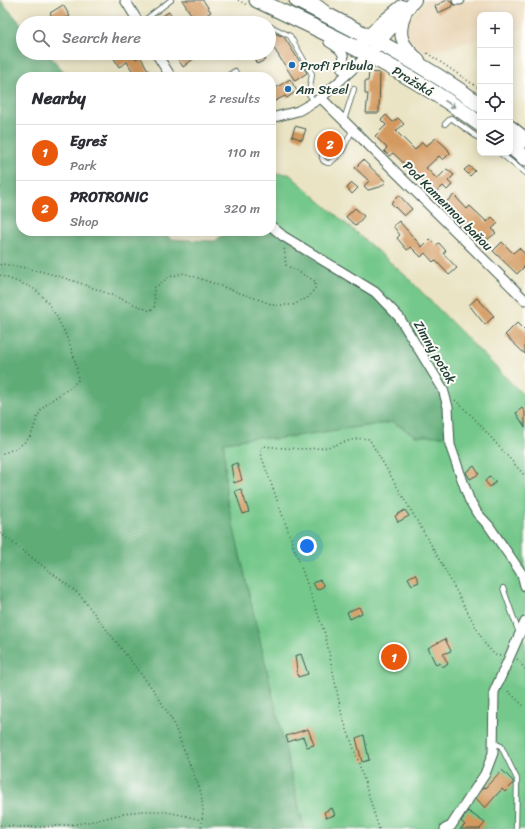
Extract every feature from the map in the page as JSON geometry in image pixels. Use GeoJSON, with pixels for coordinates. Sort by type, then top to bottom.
{"type":"FeatureCollection","features":[{"type":"Feature","properties":{"kind":"main road","name":"Pražská"},"geometry":{"type":"LineString","coordinates":[[257,0],[363,52],[410,79],[477,122]]}},
{"type":"Feature","properties":{"kind":"main road","name":"Pražská"},"geometry":{"type":"LineString","coordinates":[[296,0],[347,25],[375,34],[477,103]]}},
{"type":"Feature","properties":{"kind":"main road"},"geometry":{"type":"LineString","coordinates":[[513,130],[525,140]]}},
{"type":"Feature","properties":{"kind":"main road"},"geometry":{"type":"LineString","coordinates":[[513,148],[525,158]]}},
{"type":"Feature","properties":{"kind":"street"},"geometry":{"type":"LineString","coordinates":[[125,0],[135,16]]}},
{"type":"Feature","properties":{"kind":"street","name":"Pražská"},"geometry":{"type":"LineString","coordinates":[[257,0],[292,23],[340,49],[345,57],[342,69]]}},
{"type":"Feature","properties":{"kind":"street"},"geometry":{"type":"LineString","coordinates":[[276,117],[298,110],[318,100],[332,89],[363,52],[375,34],[415,0]]}},
{"type":"Feature","properties":{"kind":"street"},"geometry":{"type":"LineString","coordinates":[[375,34],[408,6]]}},
{"type":"Feature","properties":{"kind":"street"},"geometry":{"type":"LineString","coordinates":[[408,6],[400,30],[403,44],[408,51],[441,78]]}},
{"type":"Feature","properties":{"kind":"street"},"geometry":{"type":"LineString","coordinates":[[332,89],[342,69],[363,52]]}},
{"type":"Feature","properties":{"kind":"street"},"geometry":{"type":"LineString","coordinates":[[160,60],[168,72]]}},
{"type":"Feature","properties":{"kind":"street","name":"Pod Kamennou baňou"},"geometry":{"type":"LineString","coordinates":[[318,100],[353,129],[525,300]]}},
{"type":"Feature","properties":{"kind":"street","name":"Zimný potok"},"geometry":{"type":"LineString","coordinates":[[276,230],[283,236],[375,292],[399,317],[443,389],[448,407],[450,445],[469,499],[477,513],[489,526],[522,574],[525,586]]}},
{"type":"Feature","properties":{"kind":"street"},"geometry":{"type":"LineString","coordinates":[[445,829],[451,826],[485,774],[493,753],[494,692],[525,622]]}},
{"type":"Feature","properties":{"kind":"lane"},"geometry":{"type":"LineString","coordinates":[[149,16],[171,0]]}},
{"type":"Feature","properties":{"kind":"lane"},"geometry":{"type":"LineString","coordinates":[[316,0],[347,25]]}},
{"type":"Feature","properties":{"kind":"lane"},"geometry":{"type":"LineString","coordinates":[[276,29],[290,36],[312,74],[309,94],[318,100]]}},
{"type":"Feature","properties":{"kind":"lane"},"geometry":{"type":"LineString","coordinates":[[344,121],[354,89]]}},
{"type":"Feature","properties":{"kind":"lane"},"geometry":{"type":"LineString","coordinates":[[445,124],[451,118],[477,137]]}},
{"type":"Feature","properties":{"kind":"lane"},"geometry":{"type":"LineString","coordinates":[[324,148],[321,156],[322,160],[326,163],[330,163],[341,153],[353,129]]}},
{"type":"Feature","properties":{"kind":"lane"},"geometry":{"type":"LineString","coordinates":[[504,156],[525,173]]}},
{"type":"Feature","properties":{"kind":"lane"},"geometry":{"type":"LineString","coordinates":[[503,588],[519,635]]}},
{"type":"Feature","properties":{"kind":"lane"},"geometry":{"type":"LineString","coordinates":[[494,743],[501,746],[517,779],[516,829]]}},
{"type":"Feature","properties":{"kind":"path"},"geometry":{"type":"LineString","coordinates":[[425,52],[477,87]]}},
{"type":"Feature","properties":{"kind":"path"},"geometry":{"type":"LineString","coordinates":[[0,265],[27,267],[64,277],[150,311],[155,306],[154,288],[169,277],[184,273],[274,305],[293,306],[309,297],[315,288],[315,281],[286,265],[283,236]]}},
{"type":"Feature","properties":{"kind":"path"},"geometry":{"type":"LineString","coordinates":[[0,275],[36,290],[54,313],[73,354],[78,380],[71,388],[54,398],[40,412],[32,435],[24,443],[0,454]]}},
{"type":"Feature","properties":{"kind":"path"},"geometry":{"type":"LineString","coordinates":[[456,401],[473,417],[525,476]]}},
{"type":"Feature","properties":{"kind":"path"},"geometry":{"type":"LineString","coordinates":[[379,829],[357,757],[342,716],[325,634],[262,458],[261,451],[264,446],[292,449],[322,448],[361,438],[369,439],[440,561],[485,644],[495,655],[501,656],[510,654]]}},
{"type":"Feature","properties":{"kind":"path"},"geometry":{"type":"LineString","coordinates":[[0,533],[78,594],[155,692],[172,720],[195,773],[201,792],[203,810],[201,829]]}},
{"type":"Feature","properties":{"kind":"path"},"geometry":{"type":"LineString","coordinates":[[508,691],[525,707]]}},
{"type":"Feature","properties":{"kind":"path"},"geometry":{"type":"LineString","coordinates":[[0,825],[22,829],[67,825],[144,811],[171,812],[202,820]]}},
{"type":"Feature","properties":{"kind":"shaded area"},"geometry":{"type":"Polygon","coordinates":[[[427,0],[525,0],[525,28],[513,31],[513,12],[477,12],[477,40],[425,52],[407,37],[408,23],[427,0]]]}},
{"type":"Feature","properties":{"kind":"green space"},"geometry":{"type":"Polygon","coordinates":[[[0,0],[16,18],[16,60],[53,60],[64,72],[16,72],[16,236],[168,236],[170,239],[214,241],[222,236],[276,236],[276,226],[312,259],[363,287],[408,324],[443,393],[450,436],[416,436],[393,422],[275,439],[259,437],[224,442],[226,495],[304,829],[0,829],[0,0]]]}},
{"type":"Feature","properties":{"kind":"green space"},"geometry":{"type":"Polygon","coordinates":[[[276,173],[289,174],[407,277],[525,397],[525,829],[304,829],[226,495],[224,442],[259,437],[275,439],[393,422],[416,436],[312,259],[276,226],[276,173]]]}},
{"type":"Feature","properties":{"kind":"building"},"geometry":{"type":"Polygon","coordinates":[[[182,0],[203,0],[211,12],[205,16],[192,16],[182,0]]]}},
{"type":"Feature","properties":{"kind":"building"},"geometry":{"type":"Polygon","coordinates":[[[450,0],[453,6],[438,13],[435,6],[450,0]]]}},
{"type":"Feature","properties":{"kind":"building"},"geometry":{"type":"Polygon","coordinates":[[[63,5],[70,16],[52,16],[50,13],[63,5]]]}},
{"type":"Feature","properties":{"kind":"building"},"geometry":{"type":"Polygon","coordinates":[[[169,12],[172,16],[163,16],[169,12]]]}},
{"type":"Feature","properties":{"kind":"building"},"geometry":{"type":"Polygon","coordinates":[[[276,34],[284,37],[307,73],[295,81],[276,52],[276,34]]]}},
{"type":"Feature","properties":{"kind":"building"},"geometry":{"type":"Polygon","coordinates":[[[115,60],[142,60],[149,72],[133,72],[127,62],[119,67],[115,60]]]}},
{"type":"Feature","properties":{"kind":"building"},"geometry":{"type":"Polygon","coordinates":[[[179,60],[192,60],[183,67],[179,60]]]}},
{"type":"Feature","properties":{"kind":"building"},"geometry":{"type":"Polygon","coordinates":[[[255,60],[265,60],[257,64],[255,60]]]}},
{"type":"Feature","properties":{"kind":"building"},"geometry":{"type":"Polygon","coordinates":[[[369,72],[380,73],[379,113],[366,113],[368,94],[365,94],[365,81],[368,81],[369,72]]]}},
{"type":"Feature","properties":{"kind":"building","name":"Am Steel"},"geometry":{"type":"Polygon","coordinates":[[[290,79],[297,91],[287,98],[285,96],[276,100],[276,88],[290,79]]]}},
{"type":"Feature","properties":{"kind":"building"},"geometry":{"type":"Polygon","coordinates":[[[386,115],[393,122],[398,118],[404,124],[396,131],[415,150],[422,142],[426,146],[436,138],[447,148],[450,153],[443,160],[439,156],[426,168],[437,179],[447,169],[454,175],[448,181],[452,185],[447,190],[443,186],[435,193],[393,153],[389,156],[384,151],[387,148],[375,136],[386,125],[381,120],[386,115]]]}},
{"type":"Feature","properties":{"kind":"building"},"geometry":{"type":"Polygon","coordinates":[[[295,126],[306,129],[302,140],[292,136],[295,126]]]}},
{"type":"Feature","properties":{"kind":"building"},"geometry":{"type":"Polygon","coordinates":[[[326,135],[339,139],[335,149],[330,145],[328,147],[323,145],[326,135]]]}},
{"type":"Feature","properties":{"kind":"building"},"geometry":{"type":"Polygon","coordinates":[[[363,160],[386,182],[380,187],[368,190],[364,186],[369,181],[355,168],[363,160]]]}},
{"type":"Feature","properties":{"kind":"building"},"geometry":{"type":"Polygon","coordinates":[[[469,166],[475,171],[470,176],[464,170],[469,166]]]}},
{"type":"Feature","properties":{"kind":"building"},"geometry":{"type":"Polygon","coordinates":[[[352,183],[358,188],[352,194],[347,188],[352,183]]]}},
{"type":"Feature","properties":{"kind":"building"},"geometry":{"type":"Polygon","coordinates":[[[399,195],[412,209],[404,216],[391,203],[399,195]]]}},
{"type":"Feature","properties":{"kind":"building"},"geometry":{"type":"Polygon","coordinates":[[[454,195],[467,209],[470,206],[487,222],[492,217],[498,223],[492,229],[496,233],[484,242],[463,223],[459,226],[454,221],[458,217],[445,203],[454,195]]]}},
{"type":"Feature","properties":{"kind":"building"},"geometry":{"type":"Polygon","coordinates":[[[355,208],[364,216],[356,226],[346,217],[355,208]]]}},
{"type":"Feature","properties":{"kind":"building"},"geometry":{"type":"Polygon","coordinates":[[[399,221],[422,247],[430,239],[436,245],[439,243],[446,251],[443,253],[457,268],[449,275],[435,260],[433,262],[425,253],[421,257],[411,247],[407,250],[397,238],[400,235],[393,226],[399,221]]]}},
{"type":"Feature","properties":{"kind":"building"},"geometry":{"type":"Polygon","coordinates":[[[502,242],[513,253],[519,248],[525,254],[525,266],[517,274],[493,251],[502,242]]]}},
{"type":"Feature","properties":{"kind":"building"},"geometry":{"type":"Polygon","coordinates":[[[477,298],[494,316],[485,325],[469,305],[477,298]]]}},
{"type":"Feature","properties":{"kind":"building"},"geometry":{"type":"Polygon","coordinates":[[[517,323],[525,331],[525,354],[505,335],[517,323]]]}},
{"type":"Feature","properties":{"kind":"building"},"geometry":{"type":"Polygon","coordinates":[[[522,408],[525,412],[525,427],[516,413],[522,408]]]}},
{"type":"Feature","properties":{"kind":"building"},"geometry":{"type":"Polygon","coordinates":[[[237,463],[242,480],[234,483],[231,465],[237,463]]]}},
{"type":"Feature","properties":{"kind":"building"},"geometry":{"type":"Polygon","coordinates":[[[474,466],[479,474],[470,479],[466,472],[474,466]]]}},
{"type":"Feature","properties":{"kind":"building"},"geometry":{"type":"Polygon","coordinates":[[[490,476],[496,482],[490,487],[485,481],[490,476]]]}},
{"type":"Feature","properties":{"kind":"building"},"geometry":{"type":"Polygon","coordinates":[[[241,489],[249,512],[243,514],[235,491],[241,489]]]}},
{"type":"Feature","properties":{"kind":"building"},"geometry":{"type":"Polygon","coordinates":[[[405,510],[409,516],[398,522],[395,516],[405,510]]]}},
{"type":"Feature","properties":{"kind":"building"},"geometry":{"type":"Polygon","coordinates":[[[415,574],[419,582],[412,585],[408,578],[415,574]]]}},
{"type":"Feature","properties":{"kind":"building"},"geometry":{"type":"Polygon","coordinates":[[[320,580],[324,586],[317,590],[313,583],[320,580]]]}},
{"type":"Feature","properties":{"kind":"building"},"geometry":{"type":"Polygon","coordinates":[[[359,607],[362,613],[350,619],[347,612],[359,607]]]}},
{"type":"Feature","properties":{"kind":"building"},"geometry":{"type":"Polygon","coordinates":[[[445,639],[451,651],[443,654],[448,664],[442,667],[440,663],[436,665],[428,648],[445,639]]]}},
{"type":"Feature","properties":{"kind":"building"},"geometry":{"type":"Polygon","coordinates":[[[301,654],[308,674],[298,677],[295,656],[301,654]]]}},
{"type":"Feature","properties":{"kind":"building"},"geometry":{"type":"Polygon","coordinates":[[[308,729],[314,745],[307,747],[303,737],[288,742],[286,736],[308,729]]]}},
{"type":"Feature","properties":{"kind":"building"},"geometry":{"type":"Polygon","coordinates":[[[364,735],[369,760],[362,762],[356,738],[364,735]]]}},
{"type":"Feature","properties":{"kind":"building"},"geometry":{"type":"Polygon","coordinates":[[[502,770],[513,781],[513,784],[505,792],[502,789],[485,808],[476,798],[484,787],[485,788],[502,770]]]}},
{"type":"Feature","properties":{"kind":"building"},"geometry":{"type":"Polygon","coordinates":[[[332,808],[335,815],[326,818],[324,812],[332,808]]]}},
{"type":"Feature","properties":{"kind":"building"},"geometry":{"type":"Polygon","coordinates":[[[468,811],[485,823],[480,829],[460,829],[465,825],[461,821],[468,811]]]}},
{"type":"Feature","properties":{"kind":"place","name":"Profi Pribula"},"geometry":{"type":"Point","coordinates":[292,65]}},
{"type":"Feature","properties":{"kind":"place","name":"Am Steel"},"geometry":{"type":"Point","coordinates":[288,89]}},
{"type":"Feature","properties":{"kind":"place","name":"PROTRONIC"},"geometry":{"type":"Point","coordinates":[330,144]}},
{"type":"Feature","properties":{"kind":"place","name":"Egreš"},"geometry":{"type":"Point","coordinates":[394,657]}}]}
